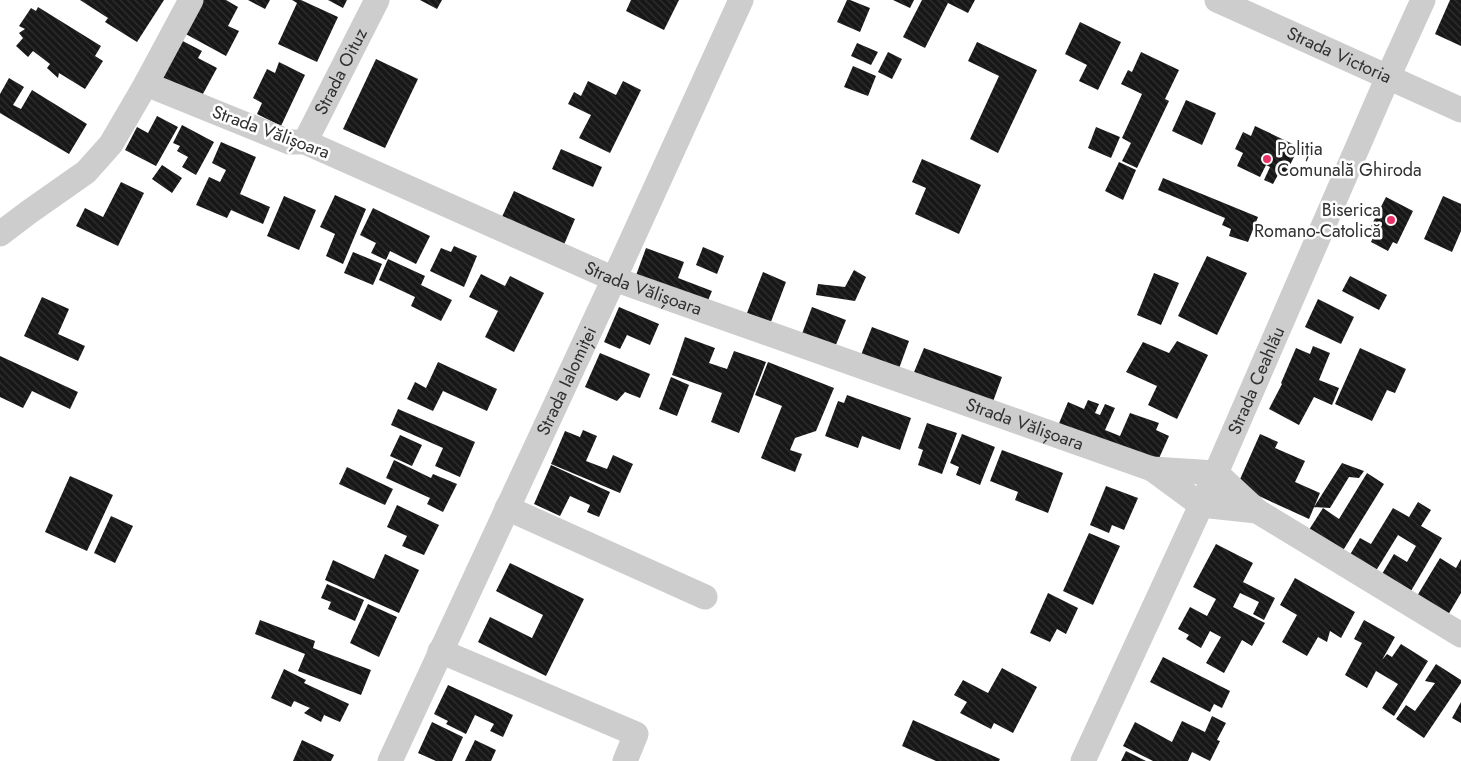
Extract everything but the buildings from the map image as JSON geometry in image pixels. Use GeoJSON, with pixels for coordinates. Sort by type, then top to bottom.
{"type":"FeatureCollection","features":[{"type":"Feature","properties":{"kind":"street"},"geometry":{"type":"LineString","coordinates":[[0,234],[86,172],[111,144],[191,0]]}},
{"type":"Feature","properties":{"kind":"street","name":"Strada Oituz"},"geometry":{"type":"LineString","coordinates":[[305,142],[377,0]]}},
{"type":"Feature","properties":{"kind":"street","name":"Strada Ialomiței"},"geometry":{"type":"LineString","coordinates":[[390,761],[614,279],[740,0]]}},
{"type":"Feature","properties":{"kind":"street","name":"Strada Victoria"},"geometry":{"type":"LineString","coordinates":[[1217,0],[1461,110]]}},
{"type":"Feature","properties":{"kind":"street","name":"Strada Ceahlău"},"geometry":{"type":"LineString","coordinates":[[1083,761],[1215,476],[1388,77],[1424,0]]}},
{"type":"Feature","properties":{"kind":"street","name":"Strada Vălișoara"},"geometry":{"type":"LineString","coordinates":[[146,84],[289,142],[305,142],[614,279],[1152,469],[1215,476]]}},
{"type":"Feature","properties":{"kind":"street","name":"Strada Vălișoara"},"geometry":{"type":"LineString","coordinates":[[1152,469],[1202,503]]}},
{"type":"Feature","properties":{"kind":"street"},"geometry":{"type":"LineString","coordinates":[[1215,476],[1257,511],[1461,635]]}},
{"type":"Feature","properties":{"kind":"street"},"geometry":{"type":"LineString","coordinates":[[1202,503],[1257,511]]}},
{"type":"Feature","properties":{"kind":"street"},"geometry":{"type":"LineString","coordinates":[[507,508],[705,597]]}},
{"type":"Feature","properties":{"kind":"street"},"geometry":{"type":"LineString","coordinates":[[440,651],[636,734],[625,761]]}},
{"type":"Feature","properties":{"kind":"place","name":"Poliția Comunală Ghiroda"},"geometry":{"type":"Point","coordinates":[1267,159]}},
{"type":"Feature","properties":{"kind":"place","name":"Biserica Romano-Catolică"},"geometry":{"type":"Point","coordinates":[1391,220]}}]}
